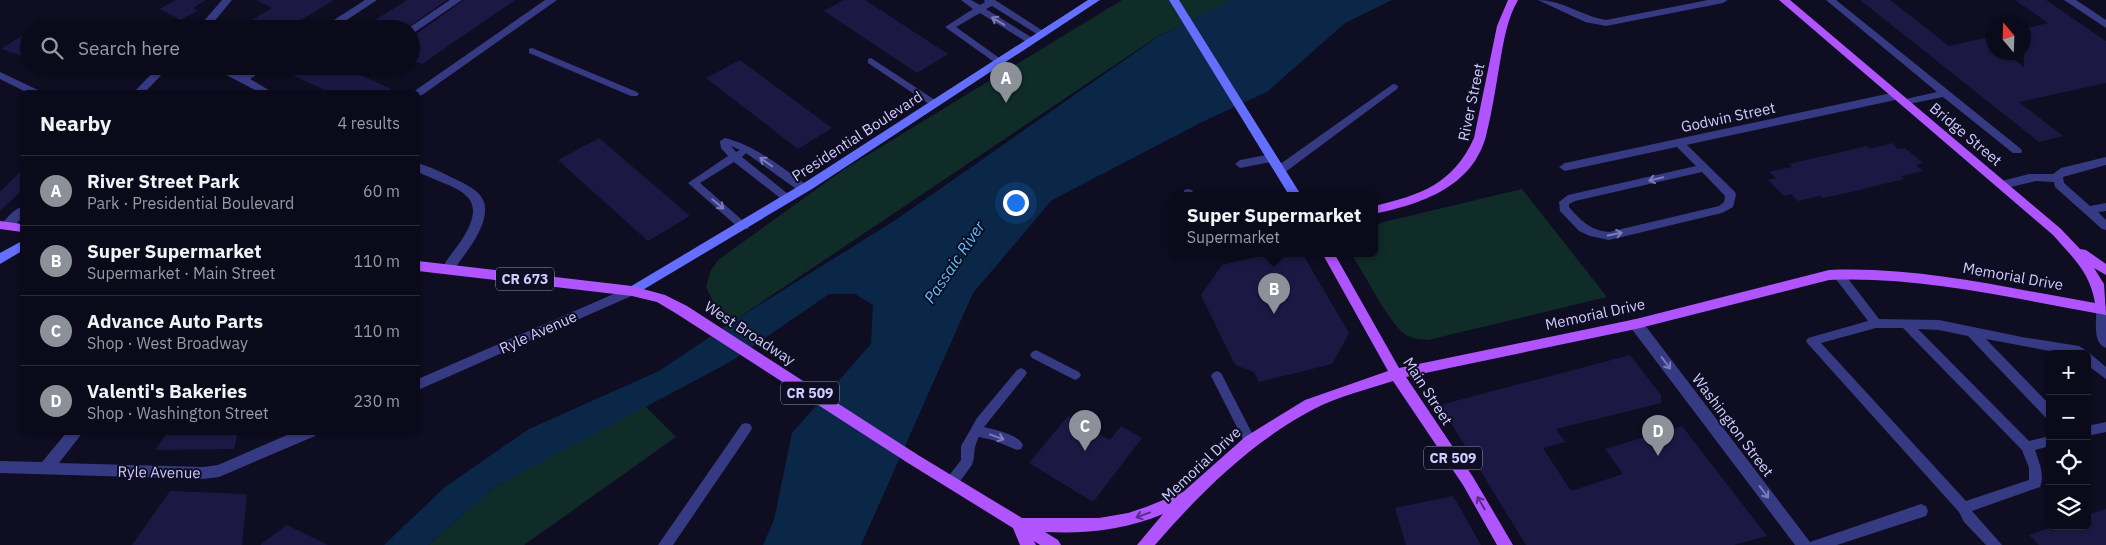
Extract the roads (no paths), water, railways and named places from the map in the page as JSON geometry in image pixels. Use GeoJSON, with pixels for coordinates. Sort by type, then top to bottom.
{"type":"FeatureCollection","features":[{"type":"Feature","properties":{"kind":"main road","name":"River Street"},"geometry":{"type":"LineString","coordinates":[[1378,209],[1424,197],[1445,186],[1465,168],[1475,152],[1480,138],[1500,34],[1507,11],[1513,0]]}},
{"type":"Feature","properties":{"kind":"main road","name":"Bridge Street"},"geometry":{"type":"LineString","coordinates":[[1784,0],[2069,244],[2098,284],[2104,310]]}},
{"type":"Feature","properties":{"kind":"main road"},"geometry":{"type":"LineString","coordinates":[[4,226],[20,228]]}},
{"type":"Feature","properties":{"kind":"main road"},"geometry":{"type":"LineString","coordinates":[[2069,244],[2106,270]]}},
{"type":"Feature","properties":{"kind":"main road","name":"Main Street"},"geometry":{"type":"LineString","coordinates":[[1330,257],[1396,374],[1468,481],[1505,545]]}},
{"type":"Feature","properties":{"kind":"main road","name":"West Broadway"},"geometry":{"type":"LineString","coordinates":[[420,266],[632,291],[660,298],[682,310],[913,459],[1053,545]]}},
{"type":"Feature","properties":{"kind":"main road","name":"Memorial Drive"},"geometry":{"type":"LineString","coordinates":[[1145,545],[1188,496],[1250,440],[1310,404],[1396,374],[1636,324],[1808,280],[1839,275],[1880,274],[1920,278],[2104,310]]}},
{"type":"Feature","properties":{"kind":"main road"},"geometry":{"type":"LineString","coordinates":[[1018,523],[1050,527],[1114,522],[1140,517],[1188,496]]}},
{"type":"Feature","properties":{"kind":"main road"},"geometry":{"type":"LineString","coordinates":[[1018,523],[1028,545]]}},
{"type":"Feature","properties":{"kind":"street"},"geometry":{"type":"LineString","coordinates":[[210,20],[227,0]]}},
{"type":"Feature","properties":{"kind":"street"},"geometry":{"type":"LineString","coordinates":[[340,20],[372,0]]}},
{"type":"Feature","properties":{"kind":"street"},"geometry":{"type":"LineString","coordinates":[[420,24],[457,0]]}},
{"type":"Feature","properties":{"kind":"street"},"geometry":{"type":"LineString","coordinates":[[420,92],[552,0]]}},
{"type":"Feature","properties":{"kind":"street","name":"Presidential Boulevard"},"geometry":{"type":"LineString","coordinates":[[632,291],[694,257],[744,226],[1096,0]]}},
{"type":"Feature","properties":{"kind":"street"},"geometry":{"type":"LineString","coordinates":[[1543,0],[1589,20],[1606,22],[1723,0]]}},
{"type":"Feature","properties":{"kind":"street"},"geometry":{"type":"LineString","coordinates":[[2069,0],[2106,25]]}},
{"type":"Feature","properties":{"kind":"street"},"geometry":{"type":"LineString","coordinates":[[1176,4],[1293,192]]}},
{"type":"Feature","properties":{"kind":"street"},"geometry":{"type":"LineString","coordinates":[[0,75],[30,90]]}},
{"type":"Feature","properties":{"kind":"street"},"geometry":{"type":"LineString","coordinates":[[141,90],[156,75]]}},
{"type":"Feature","properties":{"kind":"street"},"geometry":{"type":"LineString","coordinates":[[232,75],[263,90]]}},
{"type":"Feature","properties":{"kind":"street"},"geometry":{"type":"LineString","coordinates":[[242,80],[250,75]]}},
{"type":"Feature","properties":{"kind":"street"},"geometry":{"type":"LineString","coordinates":[[1280,170],[1393,87]]}},
{"type":"Feature","properties":{"kind":"street","name":"Godwin Street"},"geometry":{"type":"LineString","coordinates":[[1565,167],[1678,142],[1900,99]]}},
{"type":"Feature","properties":{"kind":"street"},"geometry":{"type":"LineString","coordinates":[[420,168],[472,194],[480,204],[476,227],[447,270]]}},
{"type":"Feature","properties":{"kind":"street"},"geometry":{"type":"LineString","coordinates":[[4,226],[20,213]]}},
{"type":"Feature","properties":{"kind":"street"},"geometry":{"type":"LineString","coordinates":[[0,259],[20,247]]}},
{"type":"Feature","properties":{"kind":"street","name":"Ryle Avenue"},"geometry":{"type":"LineString","coordinates":[[420,384],[632,291]]}},
{"type":"Feature","properties":{"kind":"street","name":"Washington Street"},"geometry":{"type":"LineString","coordinates":[[1636,324],[1804,545]]}},
{"type":"Feature","properties":{"kind":"street"},"geometry":{"type":"LineString","coordinates":[[46,468],[74,435]]}},
{"type":"Feature","properties":{"kind":"street","name":"Ryle Avenue"},"geometry":{"type":"LineString","coordinates":[[0,467],[185,474],[211,472],[244,462],[303,435]]}},
{"type":"Feature","properties":{"kind":"street"},"geometry":{"type":"LineString","coordinates":[[1816,545],[1921,511]]}},
{"type":"Feature","properties":{"kind":"lane"},"geometry":{"type":"LineString","coordinates":[[965,0],[1031,41]]}},
{"type":"Feature","properties":{"kind":"lane"},"geometry":{"type":"LineString","coordinates":[[1830,0],[2017,151]]}},
{"type":"Feature","properties":{"kind":"lane"},"geometry":{"type":"LineString","coordinates":[[1000,62],[950,27],[980,10],[990,1],[1043,34]]}},
{"type":"Feature","properties":{"kind":"lane"},"geometry":{"type":"LineString","coordinates":[[532,51],[634,94]]}},
{"type":"Feature","properties":{"kind":"lane"},"geometry":{"type":"LineString","coordinates":[[871,61],[935,104]]}},
{"type":"Feature","properties":{"kind":"lane"},"geometry":{"type":"LineString","coordinates":[[1900,99],[1945,93]]}},
{"type":"Feature","properties":{"kind":"lane"},"geometry":{"type":"LineString","coordinates":[[788,198],[734,156],[726,148],[725,141],[735,142],[747,149],[803,188]]}},
{"type":"Feature","properties":{"kind":"lane"},"geometry":{"type":"LineString","coordinates":[[1678,142],[1704,168],[1731,195],[1729,204],[1722,209],[1609,236],[1596,235],[1585,230],[1564,208],[1564,202],[1572,198],[1704,168]]}},
{"type":"Feature","properties":{"kind":"lane"},"geometry":{"type":"LineString","coordinates":[[744,226],[693,183],[747,149]]}},
{"type":"Feature","properties":{"kind":"lane"},"geometry":{"type":"LineString","coordinates":[[1240,164],[1272,158]]}},
{"type":"Feature","properties":{"kind":"lane"},"geometry":{"type":"LineString","coordinates":[[2057,179],[2058,175],[2065,171],[2106,161]]}},
{"type":"Feature","properties":{"kind":"lane"},"geometry":{"type":"LineString","coordinates":[[2002,185],[2046,175],[2057,179],[2059,184],[2106,226]]}},
{"type":"Feature","properties":{"kind":"lane"},"geometry":{"type":"LineString","coordinates":[[2088,210],[2106,207]]}},
{"type":"Feature","properties":{"kind":"lane"},"geometry":{"type":"LineString","coordinates":[[1839,275],[1876,323]]}},
{"type":"Feature","properties":{"kind":"lane"},"geometry":{"type":"LineString","coordinates":[[2104,310],[2103,339],[2106,343]]}},
{"type":"Feature","properties":{"kind":"lane"},"geometry":{"type":"LineString","coordinates":[[1995,545],[1969,518],[1964,508],[1812,341],[1876,323],[1939,325],[2073,350]]}},
{"type":"Feature","properties":{"kind":"lane"},"geometry":{"type":"LineString","coordinates":[[1906,324],[2027,447],[2035,468],[2035,483],[1964,508]]}},
{"type":"Feature","properties":{"kind":"lane"},"geometry":{"type":"LineString","coordinates":[[1972,332],[2046,410]]}},
{"type":"Feature","properties":{"kind":"lane"},"geometry":{"type":"LineString","coordinates":[[1036,355],[1075,375]]}},
{"type":"Feature","properties":{"kind":"lane"},"geometry":{"type":"LineString","coordinates":[[2091,361],[2106,374]]}},
{"type":"Feature","properties":{"kind":"lane"},"geometry":{"type":"LineString","coordinates":[[951,482],[967,461],[967,446],[976,431],[1021,373]]}},
{"type":"Feature","properties":{"kind":"lane"},"geometry":{"type":"LineString","coordinates":[[1216,376],[1250,440]]}},
{"type":"Feature","properties":{"kind":"lane"},"geometry":{"type":"LineString","coordinates":[[2091,431],[2106,427]]}},
{"type":"Feature","properties":{"kind":"lane"},"geometry":{"type":"LineString","coordinates":[[665,545],[746,428]]}},
{"type":"Feature","properties":{"kind":"lane"},"geometry":{"type":"LineString","coordinates":[[976,431],[995,435],[1018,445]]}},
{"type":"Feature","properties":{"kind":"lane"},"geometry":{"type":"LineString","coordinates":[[2027,447],[2046,442]]}},
{"type":"Feature","properties":{"kind":"water","name":"Passaic River"},"geometry":{"type":"Polygon","coordinates":[[[1230,0],[1392,0],[1345,23],[1267,92],[1206,120],[1052,200],[973,293],[861,545],[763,545],[774,520],[792,433],[871,344],[873,305],[855,294],[829,294],[730,362],[496,486],[428,545],[384,545],[445,487],[529,429],[659,371],[735,320],[894,221],[1159,36],[1230,0]]]}},
{"type":"Feature","properties":{"kind":"place","name":"River Street Park"},"geometry":{"type":"Point","coordinates":[1006,103]}},
{"type":"Feature","properties":{"kind":"place","name":"Super Supermarket"},"geometry":{"type":"Point","coordinates":[1274,314]}},
{"type":"Feature","properties":{"kind":"place","name":"Advance Auto Parts"},"geometry":{"type":"Point","coordinates":[1085,451]}},
{"type":"Feature","properties":{"kind":"place","name":"Valenti's Bakeries"},"geometry":{"type":"Point","coordinates":[1658,456]}}]}
